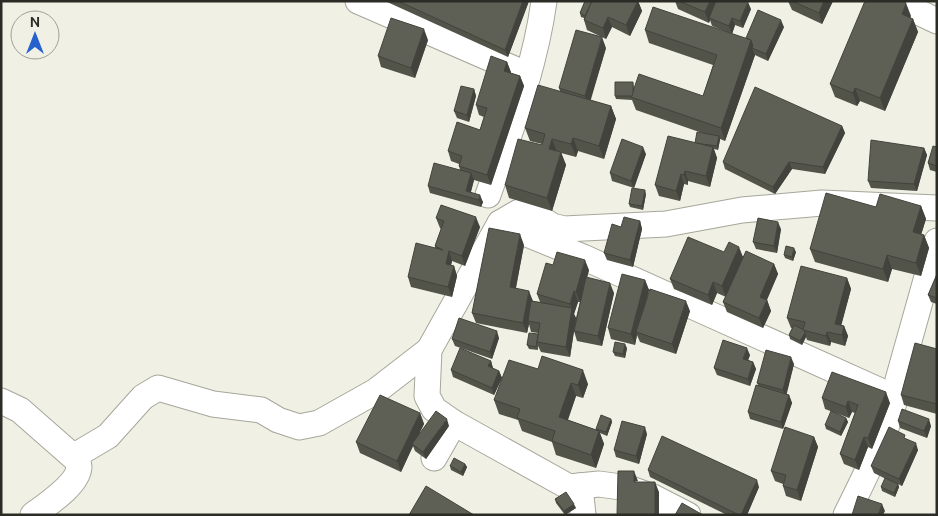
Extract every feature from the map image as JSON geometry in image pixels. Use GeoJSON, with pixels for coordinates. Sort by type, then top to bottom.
{"type":"FeatureCollection","features":[{"type":"Feature","properties":{"kind":"street"},"geometry":{"type":"LineString","coordinates":[[358,1],[528,75]]}},
{"type":"Feature","properties":{"kind":"street"},"geometry":{"type":"LineString","coordinates":[[488,195],[516,117],[537,43],[544,1]]}},
{"type":"Feature","properties":{"kind":"street"},"geometry":{"type":"LineString","coordinates":[[895,1],[937,22]]}},
{"type":"Feature","properties":{"kind":"street"},"geometry":{"type":"LineString","coordinates":[[33,515],[56,498],[74,481],[79,467],[76,455],[108,436],[143,397],[158,388],[213,404],[261,410],[278,420],[299,427],[319,423],[376,391],[428,350],[500,223],[519,212],[564,229],[658,225],[742,210],[822,203],[937,208]]}},
{"type":"Feature","properties":{"kind":"street"},"geometry":{"type":"LineString","coordinates":[[500,223],[583,257],[896,398]]}},
{"type":"Feature","properties":{"kind":"street"},"geometry":{"type":"LineString","coordinates":[[846,515],[872,460],[896,398],[898,380],[937,241]]}},
{"type":"Feature","properties":{"kind":"street"},"geometry":{"type":"LineString","coordinates":[[428,350],[427,396],[434,409],[454,423],[566,486],[599,484],[628,488],[653,497],[688,515]]}},
{"type":"Feature","properties":{"kind":"street"},"geometry":{"type":"LineString","coordinates":[[1,401],[20,410],[77,460]]}},
{"type":"Feature","properties":{"kind":"street"},"geometry":{"type":"LineString","coordinates":[[434,458],[454,423]]}},
{"type":"Feature","properties":{"kind":"street"},"geometry":{"type":"LineString","coordinates":[[580,486],[583,515]]}},
{"type":"Feature","properties":{"kind":"building"},"geometry":{"type":"Polygon","coordinates":[[[398,1],[523,1],[505,50],[398,1]]]}},
{"type":"Feature","properties":{"kind":"building"},"geometry":{"type":"Polygon","coordinates":[[[585,1],[592,1],[585,16],[580,13],[585,1]]]}},
{"type":"Feature","properties":{"kind":"building"},"geometry":{"type":"Polygon","coordinates":[[[592,1],[638,1],[626,25],[608,17],[603,28],[584,20],[592,1]]]}},
{"type":"Feature","properties":{"kind":"building"},"geometry":{"type":"Polygon","coordinates":[[[679,1],[710,1],[705,12],[679,1]]]}},
{"type":"Feature","properties":{"kind":"building"},"geometry":{"type":"Polygon","coordinates":[[[716,1],[748,2],[740,21],[732,18],[729,26],[709,18],[716,1]]]}},
{"type":"Feature","properties":{"kind":"building"},"geometry":{"type":"Polygon","coordinates":[[[792,1],[824,1],[819,13],[792,1]]]}},
{"type":"Feature","properties":{"kind":"building"},"geometry":{"type":"Polygon","coordinates":[[[865,1],[901,1],[906,3],[902,14],[913,19],[880,98],[855,88],[853,93],[830,84],[865,1]]]}},
{"type":"Feature","properties":{"kind":"building"},"geometry":{"type":"Polygon","coordinates":[[[653,7],[751,40],[721,128],[631,97],[639,74],[703,96],[717,55],[645,30],[653,7]]]}},
{"type":"Feature","properties":{"kind":"building"},"geometry":{"type":"Polygon","coordinates":[[[758,10],[781,20],[766,54],[752,48],[751,40],[746,38],[758,10]]]}},
{"type":"Feature","properties":{"kind":"building"},"geometry":{"type":"Polygon","coordinates":[[[391,18],[424,29],[411,68],[378,56],[391,18]]]}},
{"type":"Feature","properties":{"kind":"building"},"geometry":{"type":"Polygon","coordinates":[[[576,30],[602,37],[585,96],[559,88],[576,30]]]}},
{"type":"Feature","properties":{"kind":"building"},"geometry":{"type":"Polygon","coordinates":[[[491,56],[507,62],[504,71],[520,76],[487,175],[459,166],[462,156],[448,151],[457,122],[480,130],[487,108],[476,105],[491,56]]]}},
{"type":"Feature","properties":{"kind":"building"},"geometry":{"type":"Polygon","coordinates":[[[615,82],[633,82],[632,96],[615,96],[615,82]]]}},
{"type":"Feature","properties":{"kind":"building"},"geometry":{"type":"Polygon","coordinates":[[[538,85],[611,106],[599,146],[573,138],[571,144],[552,139],[549,149],[561,152],[547,198],[505,185],[518,139],[542,145],[545,134],[525,128],[538,85]]]}},
{"type":"Feature","properties":{"kind":"building"},"geometry":{"type":"Polygon","coordinates":[[[461,86],[474,89],[467,115],[454,111],[461,86]]]}},
{"type":"Feature","properties":{"kind":"building"},"geometry":{"type":"Polygon","coordinates":[[[755,87],[842,126],[823,167],[789,162],[773,187],[723,162],[755,87]]]}},
{"type":"Feature","properties":{"kind":"building"},"geometry":{"type":"Polygon","coordinates":[[[697,132],[719,136],[717,146],[695,143],[697,132]]]}},
{"type":"Feature","properties":{"kind":"building"},"geometry":{"type":"Polygon","coordinates":[[[668,136],[713,147],[706,176],[685,171],[684,175],[681,174],[676,191],[655,185],[668,136]]]}},
{"type":"Feature","properties":{"kind":"building"},"geometry":{"type":"Polygon","coordinates":[[[622,139],[643,147],[631,181],[610,173],[622,139]]]}},
{"type":"Feature","properties":{"kind":"building"},"geometry":{"type":"Polygon","coordinates":[[[871,140],[924,148],[914,184],[868,181],[871,140]]]}},
{"type":"Feature","properties":{"kind":"building"},"geometry":{"type":"Polygon","coordinates":[[[933,146],[937,147],[937,166],[928,163],[933,146]]]}},
{"type":"Feature","properties":{"kind":"building"},"geometry":{"type":"Polygon","coordinates":[[[434,163],[471,173],[466,191],[480,195],[479,200],[428,186],[434,163]]]}},
{"type":"Feature","properties":{"kind":"building"},"geometry":{"type":"Polygon","coordinates":[[[632,188],[645,190],[642,206],[629,204],[632,188]]]}},
{"type":"Feature","properties":{"kind":"building"},"geometry":{"type":"Polygon","coordinates":[[[826,193],[876,207],[880,194],[921,206],[913,232],[924,235],[916,263],[887,255],[883,269],[810,249],[826,193]]]}},
{"type":"Feature","properties":{"kind":"building"},"geometry":{"type":"Polygon","coordinates":[[[441,205],[476,217],[462,256],[449,251],[446,264],[454,266],[448,287],[408,277],[416,243],[443,250],[435,246],[444,221],[436,218],[441,205]]]}},
{"type":"Feature","properties":{"kind":"building"},"geometry":{"type":"Polygon","coordinates":[[[624,217],[640,221],[630,260],[604,253],[612,224],[621,227],[624,217]]]}},
{"type":"Feature","properties":{"kind":"building"},"geometry":{"type":"Polygon","coordinates":[[[758,218],[778,222],[774,246],[753,242],[758,218]]]}},
{"type":"Feature","properties":{"kind":"building"},"geometry":{"type":"Polygon","coordinates":[[[489,228],[520,234],[510,287],[529,291],[523,323],[472,313],[489,228]]]}},
{"type":"Feature","properties":{"kind":"building"},"geometry":{"type":"Polygon","coordinates":[[[688,237],[724,252],[729,242],[739,247],[722,286],[713,282],[708,295],[670,279],[688,237]]]}},
{"type":"Feature","properties":{"kind":"building"},"geometry":{"type":"Polygon","coordinates":[[[786,246],[794,248],[792,257],[784,255],[786,246]]]}},
{"type":"Feature","properties":{"kind":"building"},"geometry":{"type":"Polygon","coordinates":[[[746,251],[774,264],[760,297],[767,300],[759,318],[723,302],[746,251]]]}},
{"type":"Feature","properties":{"kind":"building"},"geometry":{"type":"Polygon","coordinates":[[[557,252],[585,260],[576,292],[574,291],[570,304],[537,294],[546,263],[553,265],[557,252]]]}},
{"type":"Feature","properties":{"kind":"building"},"geometry":{"type":"Polygon","coordinates":[[[801,266],[847,278],[835,324],[844,326],[842,335],[827,332],[826,336],[803,330],[805,322],[787,318],[801,266]]]}},
{"type":"Feature","properties":{"kind":"building"},"geometry":{"type":"Polygon","coordinates":[[[622,274],[645,280],[631,334],[608,328],[622,274]]]}},
{"type":"Feature","properties":{"kind":"building"},"geometry":{"type":"Polygon","coordinates":[[[937,274],[937,298],[928,295],[937,274]]]}},
{"type":"Feature","properties":{"kind":"building"},"geometry":{"type":"Polygon","coordinates":[[[586,277],[610,283],[598,336],[574,331],[586,277]]]}},
{"type":"Feature","properties":{"kind":"building"},"geometry":{"type":"Polygon","coordinates":[[[650,289],[686,301],[672,344],[636,332],[650,289]]]}},
{"type":"Feature","properties":{"kind":"building"},"geometry":{"type":"Polygon","coordinates":[[[531,301],[572,308],[566,347],[537,342],[540,323],[528,321],[531,301]]]}},
{"type":"Feature","properties":{"kind":"building"},"geometry":{"type":"Polygon","coordinates":[[[459,318],[497,331],[490,352],[452,339],[459,318]]]}},
{"type":"Feature","properties":{"kind":"building"},"geometry":{"type":"Polygon","coordinates":[[[794,325],[804,330],[805,333],[800,341],[789,335],[794,325]]]}},
{"type":"Feature","properties":{"kind":"building"},"geometry":{"type":"Polygon","coordinates":[[[529,333],[538,334],[536,347],[527,345],[529,333]]]}},
{"type":"Feature","properties":{"kind":"building"},"geometry":{"type":"Polygon","coordinates":[[[723,340],[747,348],[743,359],[753,362],[748,379],[714,368],[723,340]]]}},
{"type":"Feature","properties":{"kind":"building"},"geometry":{"type":"Polygon","coordinates":[[[615,342],[625,344],[623,354],[613,352],[615,342]]]}},
{"type":"Feature","properties":{"kind":"building"},"geometry":{"type":"Polygon","coordinates":[[[915,343],[937,349],[937,404],[901,395],[915,343]]]}},
{"type":"Feature","properties":{"kind":"building"},"geometry":{"type":"Polygon","coordinates":[[[460,348],[491,361],[488,366],[499,371],[492,388],[451,370],[460,348]]]}},
{"type":"Feature","properties":{"kind":"building"},"geometry":{"type":"Polygon","coordinates":[[[766,350],[791,357],[783,390],[757,383],[766,350]]]}},
{"type":"Feature","properties":{"kind":"building"},"geometry":{"type":"Polygon","coordinates":[[[542,356],[583,370],[578,385],[571,383],[559,417],[599,431],[591,455],[552,441],[555,431],[517,418],[520,409],[494,400],[509,360],[538,369],[542,356]]]}},
{"type":"Feature","properties":{"kind":"building"},"geometry":{"type":"Polygon","coordinates":[[[832,372],[886,392],[868,438],[864,437],[855,460],[840,454],[858,405],[848,401],[846,407],[822,398],[832,372]]]}},
{"type":"Feature","properties":{"kind":"building"},"geometry":{"type":"Polygon","coordinates":[[[756,385],[789,395],[781,422],[748,412],[756,385]]]}},
{"type":"Feature","properties":{"kind":"building"},"geometry":{"type":"Polygon","coordinates":[[[380,395],[420,413],[397,461],[356,442],[380,395]]]}},
{"type":"Feature","properties":{"kind":"building"},"geometry":{"type":"Polygon","coordinates":[[[902,409],[929,419],[924,431],[898,421],[902,409]]]}},
{"type":"Feature","properties":{"kind":"building"},"geometry":{"type":"Polygon","coordinates":[[[436,411],[447,419],[423,452],[412,444],[436,411]]]}},
{"type":"Feature","properties":{"kind":"building"},"geometry":{"type":"Polygon","coordinates":[[[831,411],[846,418],[840,432],[825,425],[831,411]]]}},
{"type":"Feature","properties":{"kind":"building"},"geometry":{"type":"Polygon","coordinates":[[[601,415],[611,419],[606,432],[596,429],[601,415]]]}},
{"type":"Feature","properties":{"kind":"building"},"geometry":{"type":"Polygon","coordinates":[[[622,421],[645,427],[636,456],[614,450],[622,421]]]}},
{"type":"Feature","properties":{"kind":"building"},"geometry":{"type":"Polygon","coordinates":[[[785,427],[814,437],[797,490],[783,486],[786,475],[771,471],[785,427]]]}},
{"type":"Feature","properties":{"kind":"building"},"geometry":{"type":"Polygon","coordinates":[[[889,427],[905,435],[904,438],[916,443],[899,479],[871,466],[889,427]]]}},
{"type":"Feature","properties":{"kind":"building"},"geometry":{"type":"Polygon","coordinates":[[[662,436],[757,480],[741,515],[648,470],[662,436]]]}},
{"type":"Feature","properties":{"kind":"building"},"geometry":{"type":"Polygon","coordinates":[[[454,458],[465,464],[461,472],[450,466],[454,458]]]}},
{"type":"Feature","properties":{"kind":"building"},"geometry":{"type":"Polygon","coordinates":[[[618,471],[634,471],[634,482],[655,482],[655,515],[617,515],[618,471]]]}},
{"type":"Feature","properties":{"kind":"building"},"geometry":{"type":"Polygon","coordinates":[[[885,478],[898,484],[894,493],[881,487],[885,478]]]}},
{"type":"Feature","properties":{"kind":"building"},"geometry":{"type":"Polygon","coordinates":[[[426,486],[474,515],[409,515],[426,486]]]}},
{"type":"Feature","properties":{"kind":"building"},"geometry":{"type":"Polygon","coordinates":[[[566,492],[574,504],[564,511],[555,499],[566,492]]]}},
{"type":"Feature","properties":{"kind":"building"},"geometry":{"type":"Polygon","coordinates":[[[858,496],[882,504],[878,515],[852,515],[858,496]]]}},
{"type":"Feature","properties":{"kind":"building"},"geometry":{"type":"Polygon","coordinates":[[[682,503],[703,515],[675,515],[682,503]]]}}]}
